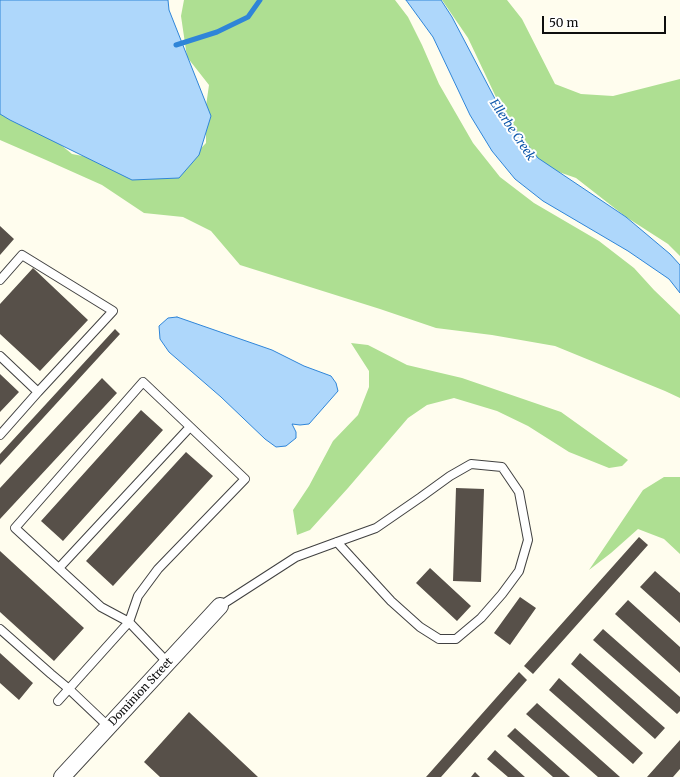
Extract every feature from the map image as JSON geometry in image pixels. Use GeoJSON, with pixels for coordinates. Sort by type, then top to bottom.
{"type":"FeatureCollection","features":[{"type":"Feature","properties":{"kind":"street","name":"Dominion Street"},"geometry":{"type":"LineString","coordinates":[[62,777],[220,606]]}},
{"type":"Feature","properties":{"kind":"lane"},"geometry":{"type":"LineString","coordinates":[[0,280],[22,255],[113,311],[0,435]]}},
{"type":"Feature","properties":{"kind":"lane"},"geometry":{"type":"LineString","coordinates":[[0,356],[38,392]]}},
{"type":"Feature","properties":{"kind":"lane"},"geometry":{"type":"LineString","coordinates":[[58,701],[129,622],[138,596],[158,569],[245,479],[143,382],[15,528],[101,607],[129,622],[168,663]]}},
{"type":"Feature","properties":{"kind":"lane"},"geometry":{"type":"LineString","coordinates":[[59,568],[190,427]]}},
{"type":"Feature","properties":{"kind":"lane"},"geometry":{"type":"LineString","coordinates":[[220,606],[296,557],[337,542],[376,528],[450,476],[471,464],[502,467],[519,492],[528,540],[519,571],[502,594],[481,618],[456,639],[439,639],[420,627],[391,601],[337,542]]}},
{"type":"Feature","properties":{"kind":"lane"},"geometry":{"type":"LineString","coordinates":[[0,630],[69,689],[109,727]]}},
{"type":"Feature","properties":{"kind":"green space"},"geometry":{"type":"Polygon","coordinates":[[[184,0],[395,0],[408,17],[439,84],[473,143],[500,177],[534,203],[599,241],[634,268],[680,315],[680,398],[555,346],[492,335],[436,328],[240,265],[211,231],[183,217],[144,213],[102,185],[0,140],[0,98],[32,121],[72,154],[115,162],[181,169],[206,143],[206,106],[209,85],[187,57],[181,16],[184,0]]]}},
{"type":"Feature","properties":{"kind":"green space"},"geometry":{"type":"Polygon","coordinates":[[[442,0],[507,0],[522,19],[555,84],[581,94],[613,96],[680,79],[680,256],[668,244],[626,217],[576,178],[536,164],[519,146],[468,38],[442,0]]]}},
{"type":"Feature","properties":{"kind":"green space"},"geometry":{"type":"Polygon","coordinates":[[[351,343],[368,345],[407,365],[462,378],[561,412],[628,460],[622,466],[609,468],[569,452],[528,426],[497,411],[454,398],[427,405],[408,418],[310,530],[297,535],[293,510],[309,486],[333,441],[358,415],[369,387],[369,371],[351,343]]]}},
{"type":"Feature","properties":{"kind":"green space"},"geometry":{"type":"Polygon","coordinates":[[[664,477],[680,477],[680,554],[664,539],[638,529],[589,570],[643,490],[664,477]]]}},
{"type":"Feature","properties":{"kind":"water"},"geometry":{"type":"Polygon","coordinates":[[[0,0],[168,0],[169,10],[211,116],[199,155],[179,178],[132,180],[0,114],[0,0]]]}},
{"type":"Feature","properties":{"kind":"water","name":"Ellerbe Creek"},"geometry":{"type":"Polygon","coordinates":[[[406,0],[441,0],[452,17],[503,114],[538,158],[626,217],[670,254],[680,265],[680,293],[669,279],[628,251],[543,201],[515,179],[492,151],[470,115],[433,37],[406,0]]]}},
{"type":"Feature","properties":{"kind":"water"},"geometry":{"type":"Polygon","coordinates":[[[177,317],[272,350],[304,366],[331,376],[336,383],[338,391],[309,424],[292,424],[296,432],[296,438],[286,446],[276,447],[265,439],[221,397],[169,352],[160,339],[159,326],[168,318],[177,317]]]}},
{"type":"Feature","properties":{"kind":"building"},"geometry":{"type":"Polygon","coordinates":[[[0,226],[14,239],[0,255],[0,226]]]}},
{"type":"Feature","properties":{"kind":"building"},"geometry":{"type":"Polygon","coordinates":[[[33,268],[88,320],[40,371],[0,334],[0,304],[33,268]]]}},
{"type":"Feature","properties":{"kind":"building"},"geometry":{"type":"Polygon","coordinates":[[[115,329],[120,334],[0,465],[0,454],[115,329]]]}},
{"type":"Feature","properties":{"kind":"building"},"geometry":{"type":"Polygon","coordinates":[[[0,374],[19,392],[0,412],[0,374]]]}},
{"type":"Feature","properties":{"kind":"building"},"geometry":{"type":"Polygon","coordinates":[[[102,378],[117,393],[0,519],[0,488],[102,378]]]}},
{"type":"Feature","properties":{"kind":"building"},"geometry":{"type":"Polygon","coordinates":[[[141,410],[163,430],[63,541],[41,521],[141,410]]]}},
{"type":"Feature","properties":{"kind":"building"},"geometry":{"type":"Polygon","coordinates":[[[186,452],[213,476],[113,586],[86,561],[186,452]]]}},
{"type":"Feature","properties":{"kind":"building"},"geometry":{"type":"Polygon","coordinates":[[[456,488],[484,489],[481,582],[453,581],[456,488]]]}},
{"type":"Feature","properties":{"kind":"building"},"geometry":{"type":"Polygon","coordinates":[[[639,537],[648,545],[533,674],[524,666],[639,537]]]}},
{"type":"Feature","properties":{"kind":"building"},"geometry":{"type":"Polygon","coordinates":[[[0,551],[84,628],[54,661],[0,612],[0,551]]]}},
{"type":"Feature","properties":{"kind":"building"},"geometry":{"type":"Polygon","coordinates":[[[430,568],[471,606],[457,621],[416,583],[430,568]]]}},
{"type":"Feature","properties":{"kind":"building"},"geometry":{"type":"Polygon","coordinates":[[[655,571],[680,593],[680,623],[640,587],[655,571]]]}},
{"type":"Feature","properties":{"kind":"building"},"geometry":{"type":"Polygon","coordinates":[[[520,597],[536,608],[510,645],[494,633],[520,597]]]}},
{"type":"Feature","properties":{"kind":"building"},"geometry":{"type":"Polygon","coordinates":[[[628,600],[680,647],[680,673],[615,614],[628,600]]]}},
{"type":"Feature","properties":{"kind":"building"},"geometry":{"type":"Polygon","coordinates":[[[603,629],[680,697],[680,711],[677,714],[593,640],[603,629]]]}},
{"type":"Feature","properties":{"kind":"building"},"geometry":{"type":"Polygon","coordinates":[[[0,653],[33,683],[19,700],[0,683],[0,653]]]}},
{"type":"Feature","properties":{"kind":"building"},"geometry":{"type":"Polygon","coordinates":[[[580,653],[665,728],[655,739],[571,664],[580,653]]]}},
{"type":"Feature","properties":{"kind":"building"},"geometry":{"type":"Polygon","coordinates":[[[519,672],[527,680],[441,777],[426,777],[519,672]]]}},
{"type":"Feature","properties":{"kind":"building"},"geometry":{"type":"Polygon","coordinates":[[[559,678],[643,753],[633,764],[549,690],[559,678]]]}},
{"type":"Feature","properties":{"kind":"building"},"geometry":{"type":"Polygon","coordinates":[[[537,703],[620,777],[598,777],[526,714],[537,703]]]}},
{"type":"Feature","properties":{"kind":"building"},"geometry":{"type":"Polygon","coordinates":[[[189,712],[258,777],[160,777],[144,762],[189,712]]]}},
{"type":"Feature","properties":{"kind":"building"},"geometry":{"type":"Polygon","coordinates":[[[515,728],[570,777],[553,777],[507,736],[515,728]]]}},
{"type":"Feature","properties":{"kind":"building"},"geometry":{"type":"Polygon","coordinates":[[[680,740],[680,769],[673,777],[647,777],[680,740]]]}},
{"type":"Feature","properties":{"kind":"building"},"geometry":{"type":"Polygon","coordinates":[[[495,750],[525,777],[508,777],[487,759],[495,750]]]}},
{"type":"Feature","properties":{"kind":"building"},"geometry":{"type":"Polygon","coordinates":[[[475,772],[480,777],[471,777],[475,772]]]}},
{"type":"Feature","properties":{"kind":"waterway"},"geometry":{"type":"LineString","coordinates":[[176,45],[217,32],[248,17],[260,0]]}}]}
